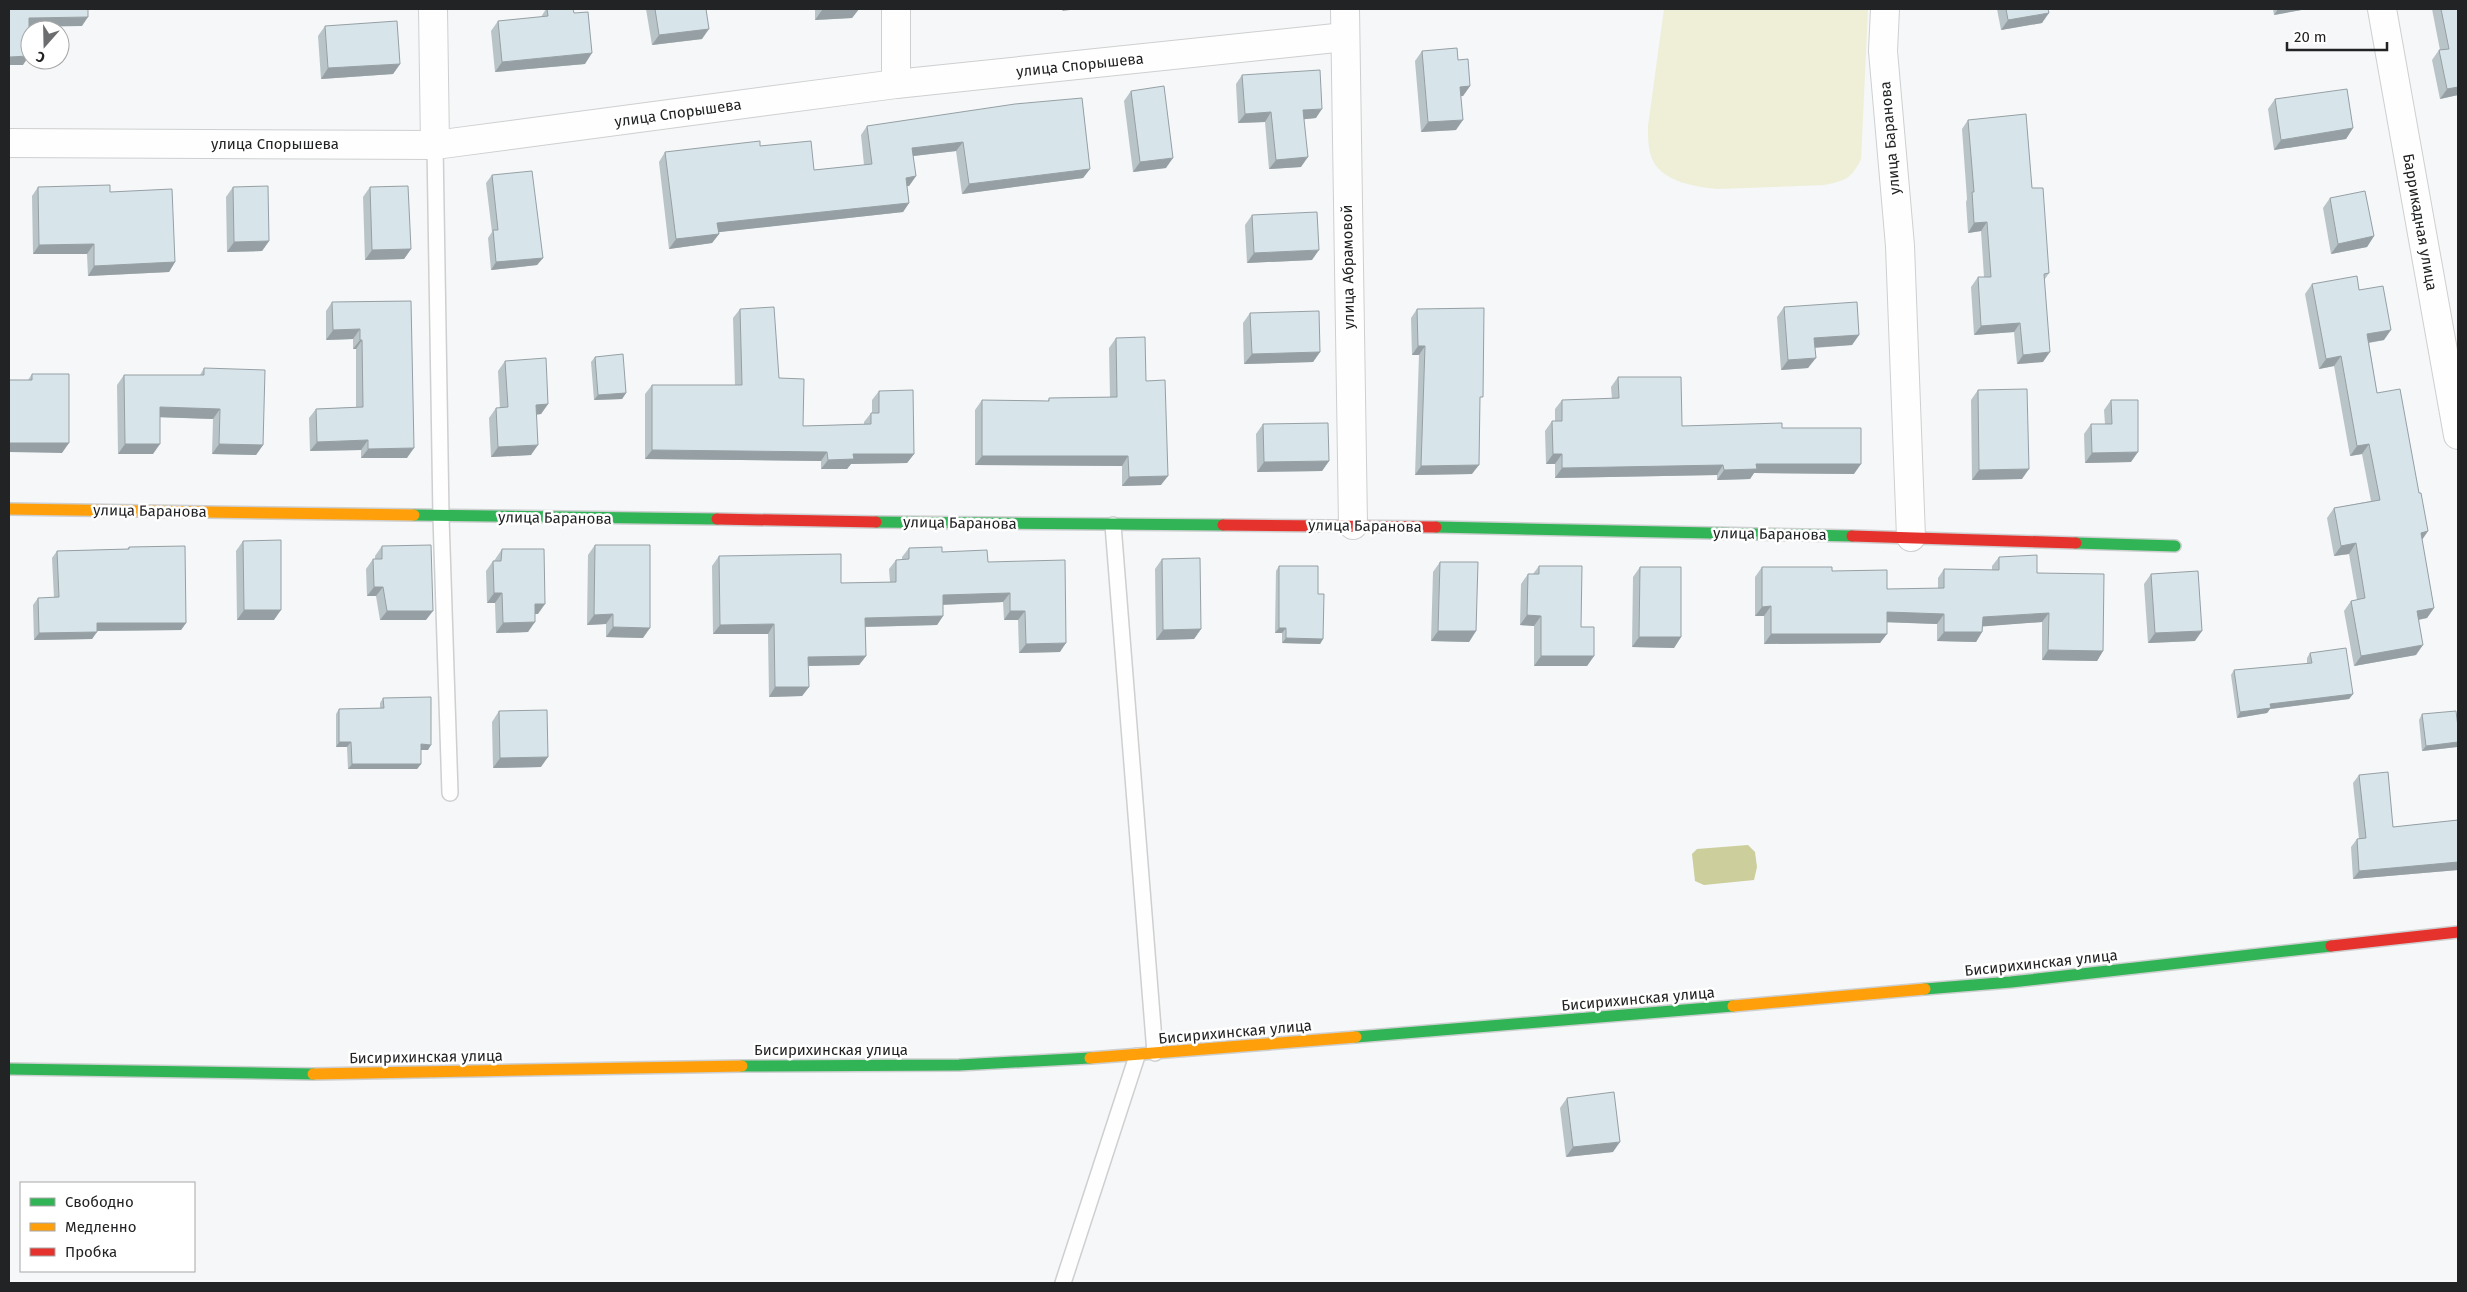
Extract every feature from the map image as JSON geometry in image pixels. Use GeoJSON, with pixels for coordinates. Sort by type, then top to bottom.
{"type":"FeatureCollection","features":[{"type":"Feature","properties":{"kind":"street"},"geometry":{"type":"LineString","coordinates":[[432,9],[435,145]]}},
{"type":"Feature","properties":{"kind":"street"},"geometry":{"type":"LineString","coordinates":[[896,9],[896,84]]}},
{"type":"Feature","properties":{"kind":"street","name":"улица Абрамовой"},"geometry":{"type":"LineString","coordinates":[[1345,9],[1352,525]]}},
{"type":"Feature","properties":{"kind":"street","name":"улица Баранова"},"geometry":{"type":"LineString","coordinates":[[1885,9],[1883,51],[1900,246],[1911,537]]}},
{"type":"Feature","properties":{"kind":"street","name":"Баррикадная улица"},"geometry":{"type":"LineString","coordinates":[[2382,9],[2458,435]]}},
{"type":"Feature","properties":{"kind":"street","name":"улица Спорышева"},"geometry":{"type":"LineString","coordinates":[[9,144],[435,145],[896,84],[1345,37]]}},
{"type":"Feature","properties":{"kind":"street","name":"улица Баранова"},"geometry":{"type":"LineString","coordinates":[[9,509],[441,517],[1113,525],[1352,525],[1911,537],[2175,546]]}},
{"type":"Feature","properties":{"kind":"street","name":"Бисирихинская улица"},"geometry":{"type":"LineString","coordinates":[[9,1070],[300,1074],[689,1066],[959,1064],[1136,1056],[2011,982],[2458,932]]}},
{"type":"Feature","properties":{"kind":"lane"},"geometry":{"type":"LineString","coordinates":[[435,145],[441,517],[450,793]]}},
{"type":"Feature","properties":{"kind":"lane"},"geometry":{"type":"LineString","coordinates":[[1113,525],[1155,1053]]}},
{"type":"Feature","properties":{"kind":"lane"},"geometry":{"type":"LineString","coordinates":[[1063,1283],[1136,1056]]}},
{"type":"Feature","properties":{"kind":"shaded area"},"geometry":{"type":"Polygon","coordinates":[[[1664,9],[1868,9],[1861,159],[1851,175],[1843,180],[1824,185],[1717,189],[1681,182],[1673,179],[1658,168],[1651,157],[1648,126],[1664,9]]]}},
{"type":"Feature","properties":{"kind":"shaded area"},"geometry":{"type":"Polygon","coordinates":[[[1748,845],[1755,852],[1757,867],[1754,880],[1704,885],[1695,881],[1692,854],[1697,849],[1748,845]]]}},
{"type":"Feature","properties":{"kind":"building"},"geometry":{"type":"Polygon","coordinates":[[[9,9],[88,9],[88,17],[29,18],[29,20],[20,20],[20,56],[9,57],[9,9]]]}},
{"type":"Feature","properties":{"kind":"building"},"geometry":{"type":"Polygon","coordinates":[[[547,9],[573,9],[574,13],[588,12],[592,53],[502,62],[498,21],[548,16],[547,9]]]}},
{"type":"Feature","properties":{"kind":"building"},"geometry":{"type":"Polygon","coordinates":[[[655,9],[706,9],[709,29],[659,35],[655,9]]]}},
{"type":"Feature","properties":{"kind":"building"},"geometry":{"type":"Polygon","coordinates":[[[2006,9],[2048,9],[2049,13],[2008,20],[2006,9]]]}},
{"type":"Feature","properties":{"kind":"building"},"geometry":{"type":"Polygon","coordinates":[[[2441,9],[2458,9],[2458,87],[2447,89],[2439,50],[2449,49],[2441,9]]]}},
{"type":"Feature","properties":{"kind":"building"},"geometry":{"type":"Polygon","coordinates":[[[397,21],[400,64],[328,68],[325,26],[397,21]]]}},
{"type":"Feature","properties":{"kind":"building"},"geometry":{"type":"Polygon","coordinates":[[[1457,48],[1458,60],[1468,59],[1470,86],[1460,87],[1463,120],[1428,122],[1422,51],[1457,48]]]}},
{"type":"Feature","properties":{"kind":"building"},"geometry":{"type":"Polygon","coordinates":[[[1320,70],[1322,109],[1303,110],[1308,157],[1276,160],[1271,112],[1245,114],[1242,75],[1320,70]]]}},
{"type":"Feature","properties":{"kind":"building"},"geometry":{"type":"Polygon","coordinates":[[[1164,86],[1173,158],[1140,162],[1131,91],[1164,86]]]}},
{"type":"Feature","properties":{"kind":"building"},"geometry":{"type":"Polygon","coordinates":[[[2347,89],[2353,128],[2281,140],[2275,99],[2347,89]]]}},
{"type":"Feature","properties":{"kind":"building"},"geometry":{"type":"Polygon","coordinates":[[[1082,98],[1090,169],[969,184],[963,142],[912,148],[916,176],[906,178],[909,203],[717,223],[719,234],[676,239],[665,152],[760,141],[760,146],[811,141],[814,170],[872,164],[867,126],[1015,104],[1082,98]]]}},
{"type":"Feature","properties":{"kind":"building"},"geometry":{"type":"Polygon","coordinates":[[[2026,114],[2032,188],[2043,188],[2049,273],[2044,274],[2050,352],[2023,355],[2020,323],[1981,326],[1978,277],[1991,277],[1987,222],[1974,223],[1972,192],[1974,192],[1968,120],[2026,114]]]}},
{"type":"Feature","properties":{"kind":"building"},"geometry":{"type":"Polygon","coordinates":[[[532,171],[543,258],[496,262],[493,230],[498,230],[492,175],[532,171]]]}},
{"type":"Feature","properties":{"kind":"building"},"geometry":{"type":"Polygon","coordinates":[[[110,185],[110,192],[172,189],[175,262],[94,266],[94,244],[39,245],[38,187],[110,185]]]}},
{"type":"Feature","properties":{"kind":"building"},"geometry":{"type":"Polygon","coordinates":[[[268,186],[269,241],[234,242],[233,187],[268,186]]]}},
{"type":"Feature","properties":{"kind":"building"},"geometry":{"type":"Polygon","coordinates":[[[408,186],[411,249],[372,250],[370,187],[408,186]]]}},
{"type":"Feature","properties":{"kind":"building"},"geometry":{"type":"Polygon","coordinates":[[[2365,191],[2374,236],[2338,244],[2330,198],[2365,191]]]}},
{"type":"Feature","properties":{"kind":"building"},"geometry":{"type":"Polygon","coordinates":[[[1317,212],[1319,250],[1254,253],[1252,215],[1317,212]]]}},
{"type":"Feature","properties":{"kind":"building"},"geometry":{"type":"Polygon","coordinates":[[[2357,276],[2359,290],[2383,286],[2391,330],[2367,334],[2377,393],[2400,389],[2428,531],[2421,533],[2434,608],[2417,611],[2423,645],[2361,656],[2351,601],[2365,598],[2356,543],[2341,546],[2334,508],[2380,500],[2369,444],[2357,446],[2341,356],[2326,359],[2312,284],[2357,276]]]}},
{"type":"Feature","properties":{"kind":"building"},"geometry":{"type":"Polygon","coordinates":[[[411,301],[414,448],[368,449],[368,440],[317,442],[316,409],[363,407],[362,340],[360,340],[360,329],[333,330],[332,302],[411,301]]]}},
{"type":"Feature","properties":{"kind":"building"},"geometry":{"type":"Polygon","coordinates":[[[1857,302],[1859,335],[1814,338],[1816,358],[1788,360],[1784,307],[1857,302]]]}},
{"type":"Feature","properties":{"kind":"building"},"geometry":{"type":"Polygon","coordinates":[[[774,307],[779,378],[804,379],[803,426],[871,424],[871,413],[879,413],[879,391],[913,390],[914,454],[853,454],[854,459],[828,460],[827,452],[652,450],[652,385],[742,385],[740,309],[774,307]]]}},
{"type":"Feature","properties":{"kind":"building"},"geometry":{"type":"Polygon","coordinates":[[[1484,308],[1483,397],[1480,397],[1479,465],[1421,466],[1425,346],[1418,346],[1417,309],[1484,308]]]}},
{"type":"Feature","properties":{"kind":"building"},"geometry":{"type":"Polygon","coordinates":[[[1319,311],[1320,352],[1252,354],[1250,313],[1319,311]]]}},
{"type":"Feature","properties":{"kind":"building"},"geometry":{"type":"Polygon","coordinates":[[[1145,337],[1146,381],[1165,380],[1168,476],[1129,477],[1128,456],[982,456],[982,400],[1049,401],[1049,398],[1117,397],[1116,338],[1145,337]]]}},
{"type":"Feature","properties":{"kind":"building"},"geometry":{"type":"Polygon","coordinates":[[[623,354],[626,393],[598,395],[595,357],[623,354]]]}},
{"type":"Feature","properties":{"kind":"building"},"geometry":{"type":"Polygon","coordinates":[[[546,358],[548,404],[536,405],[538,445],[498,447],[496,408],[508,407],[505,361],[546,358]]]}},
{"type":"Feature","properties":{"kind":"building"},"geometry":{"type":"Polygon","coordinates":[[[204,368],[265,370],[263,445],[219,444],[220,409],[160,407],[160,444],[125,444],[124,375],[204,375],[204,368]]]}},
{"type":"Feature","properties":{"kind":"building"},"geometry":{"type":"Polygon","coordinates":[[[32,374],[69,374],[69,443],[9,443],[9,380],[32,380],[32,374]]]}},
{"type":"Feature","properties":{"kind":"building"},"geometry":{"type":"Polygon","coordinates":[[[1618,377],[1681,377],[1682,426],[1782,423],[1782,428],[1861,428],[1861,464],[1756,464],[1757,469],[1724,470],[1723,465],[1562,468],[1562,454],[1553,454],[1552,421],[1562,421],[1562,400],[1619,398],[1618,377]]]}},
{"type":"Feature","properties":{"kind":"building"},"geometry":{"type":"Polygon","coordinates":[[[2027,389],[2029,469],[1979,470],[1978,390],[2027,389]]]}},
{"type":"Feature","properties":{"kind":"building"},"geometry":{"type":"Polygon","coordinates":[[[2111,400],[2138,400],[2138,452],[2092,453],[2091,424],[2112,424],[2111,400]]]}},
{"type":"Feature","properties":{"kind":"building"},"geometry":{"type":"Polygon","coordinates":[[[1328,423],[1329,461],[1264,462],[1263,424],[1328,423]]]}},
{"type":"Feature","properties":{"kind":"building"},"geometry":{"type":"Polygon","coordinates":[[[281,540],[281,610],[244,610],[243,541],[281,540]]]}},
{"type":"Feature","properties":{"kind":"building"},"geometry":{"type":"Polygon","coordinates":[[[431,545],[433,611],[387,611],[383,587],[374,587],[373,559],[382,559],[382,546],[431,545]]]}},
{"type":"Feature","properties":{"kind":"building"},"geometry":{"type":"Polygon","coordinates":[[[595,545],[650,545],[650,628],[613,627],[613,614],[594,615],[595,545]]]}},
{"type":"Feature","properties":{"kind":"building"},"geometry":{"type":"Polygon","coordinates":[[[185,546],[186,623],[97,623],[97,632],[39,633],[38,598],[59,597],[57,551],[185,546]]]}},
{"type":"Feature","properties":{"kind":"building"},"geometry":{"type":"Polygon","coordinates":[[[942,547],[942,552],[987,550],[988,562],[1065,560],[1066,643],[1026,644],[1025,611],[1010,611],[1010,593],[943,595],[943,616],[865,618],[866,656],[808,657],[809,687],[775,687],[774,624],[720,625],[719,556],[841,554],[841,583],[896,582],[896,560],[909,559],[909,548],[942,547]]]}},
{"type":"Feature","properties":{"kind":"building"},"geometry":{"type":"Polygon","coordinates":[[[502,549],[544,549],[545,604],[535,604],[535,622],[503,623],[502,593],[494,593],[493,561],[501,561],[502,549]]]}},
{"type":"Feature","properties":{"kind":"building"},"geometry":{"type":"Polygon","coordinates":[[[2037,555],[2037,573],[2104,574],[2103,651],[2048,650],[2049,613],[1983,617],[1982,632],[1944,632],[1944,614],[1887,612],[1887,634],[1771,634],[1771,606],[1762,607],[1762,567],[1832,567],[1832,571],[1887,570],[1887,589],[1944,588],[1944,569],[1999,570],[1999,557],[2037,555]]]}},
{"type":"Feature","properties":{"kind":"building"},"geometry":{"type":"Polygon","coordinates":[[[1200,558],[1201,629],[1163,630],[1162,559],[1200,558]]]}},
{"type":"Feature","properties":{"kind":"building"},"geometry":{"type":"Polygon","coordinates":[[[1440,562],[1478,562],[1476,631],[1438,631],[1440,562]]]}},
{"type":"Feature","properties":{"kind":"building"},"geometry":{"type":"Polygon","coordinates":[[[1279,566],[1318,566],[1318,594],[1324,594],[1323,639],[1286,638],[1286,628],[1279,628],[1279,566]]]}},
{"type":"Feature","properties":{"kind":"building"},"geometry":{"type":"Polygon","coordinates":[[[1539,566],[1582,566],[1581,627],[1594,627],[1594,656],[1541,656],[1541,616],[1527,615],[1528,574],[1539,574],[1539,566]]]}},
{"type":"Feature","properties":{"kind":"building"},"geometry":{"type":"Polygon","coordinates":[[[1640,567],[1681,567],[1681,637],[1639,637],[1640,567]]]}},
{"type":"Feature","properties":{"kind":"building"},"geometry":{"type":"Polygon","coordinates":[[[2198,571],[2202,631],[2155,633],[2151,574],[2198,571]]]}},
{"type":"Feature","properties":{"kind":"building"},"geometry":{"type":"Polygon","coordinates":[[[2346,648],[2353,694],[2270,704],[2271,708],[2240,712],[2234,670],[2312,663],[2310,653],[2346,648]]]}},
{"type":"Feature","properties":{"kind":"building"},"geometry":{"type":"Polygon","coordinates":[[[431,697],[431,745],[421,744],[421,764],[352,764],[351,742],[339,742],[339,709],[384,708],[383,698],[431,697]]]}},
{"type":"Feature","properties":{"kind":"building"},"geometry":{"type":"Polygon","coordinates":[[[547,710],[548,757],[500,758],[499,711],[547,710]]]}},
{"type":"Feature","properties":{"kind":"building"},"geometry":{"type":"Polygon","coordinates":[[[2456,711],[2458,742],[2426,746],[2422,714],[2456,711]]]}},
{"type":"Feature","properties":{"kind":"building"},"geometry":{"type":"Polygon","coordinates":[[[2388,772],[2393,827],[2458,820],[2458,862],[2359,871],[2357,839],[2366,838],[2359,775],[2388,772]]]}},
{"type":"Feature","properties":{"kind":"building"},"geometry":{"type":"Polygon","coordinates":[[[1614,1092],[1620,1142],[1573,1147],[1567,1098],[1614,1092]]]}},
{"type":"Feature","properties":{"kind":"traffic: fast"},"geometry":{"type":"LineString","coordinates":[[414,515],[717,519]]}},
{"type":"Feature","properties":{"kind":"traffic: fast"},"geometry":{"type":"LineString","coordinates":[[876,522],[1223,525]]}},
{"type":"Feature","properties":{"kind":"traffic: fast"},"geometry":{"type":"LineString","coordinates":[[1436,527],[1852,536]]}},
{"type":"Feature","properties":{"kind":"traffic: fast"},"geometry":{"type":"LineString","coordinates":[[2076,543],[2175,546]]}},
{"type":"Feature","properties":{"kind":"traffic: fast"},"geometry":{"type":"LineString","coordinates":[[1925,989],[2011,982],[2331,946]]}},
{"type":"Feature","properties":{"kind":"traffic: fast"},"geometry":{"type":"LineString","coordinates":[[1356,1037],[1733,1006]]}},
{"type":"Feature","properties":{"kind":"traffic: fast"},"geometry":{"type":"LineString","coordinates":[[742,1066],[959,1065],[1090,1058]]}},
{"type":"Feature","properties":{"kind":"traffic: fast"},"geometry":{"type":"LineString","coordinates":[[9,1069],[313,1074]]}},
{"type":"Feature","properties":{"kind":"traffic: slow"},"geometry":{"type":"LineString","coordinates":[[9,509],[414,515]]}},
{"type":"Feature","properties":{"kind":"traffic: slow"},"geometry":{"type":"LineString","coordinates":[[1733,1006],[1925,989]]}},
{"type":"Feature","properties":{"kind":"traffic: slow"},"geometry":{"type":"LineString","coordinates":[[1090,1058],[1356,1037]]}},
{"type":"Feature","properties":{"kind":"traffic: slow"},"geometry":{"type":"LineString","coordinates":[[313,1074],[742,1066]]}},
{"type":"Feature","properties":{"kind":"traffic: jam"},"geometry":{"type":"LineString","coordinates":[[717,519],[876,522]]}},
{"type":"Feature","properties":{"kind":"traffic: jam"},"geometry":{"type":"LineString","coordinates":[[1223,525],[1436,527]]}},
{"type":"Feature","properties":{"kind":"traffic: jam"},"geometry":{"type":"LineString","coordinates":[[1852,536],[2076,543]]}},
{"type":"Feature","properties":{"kind":"traffic: jam"},"geometry":{"type":"LineString","coordinates":[[2331,946],[2458,932]]}}]}
